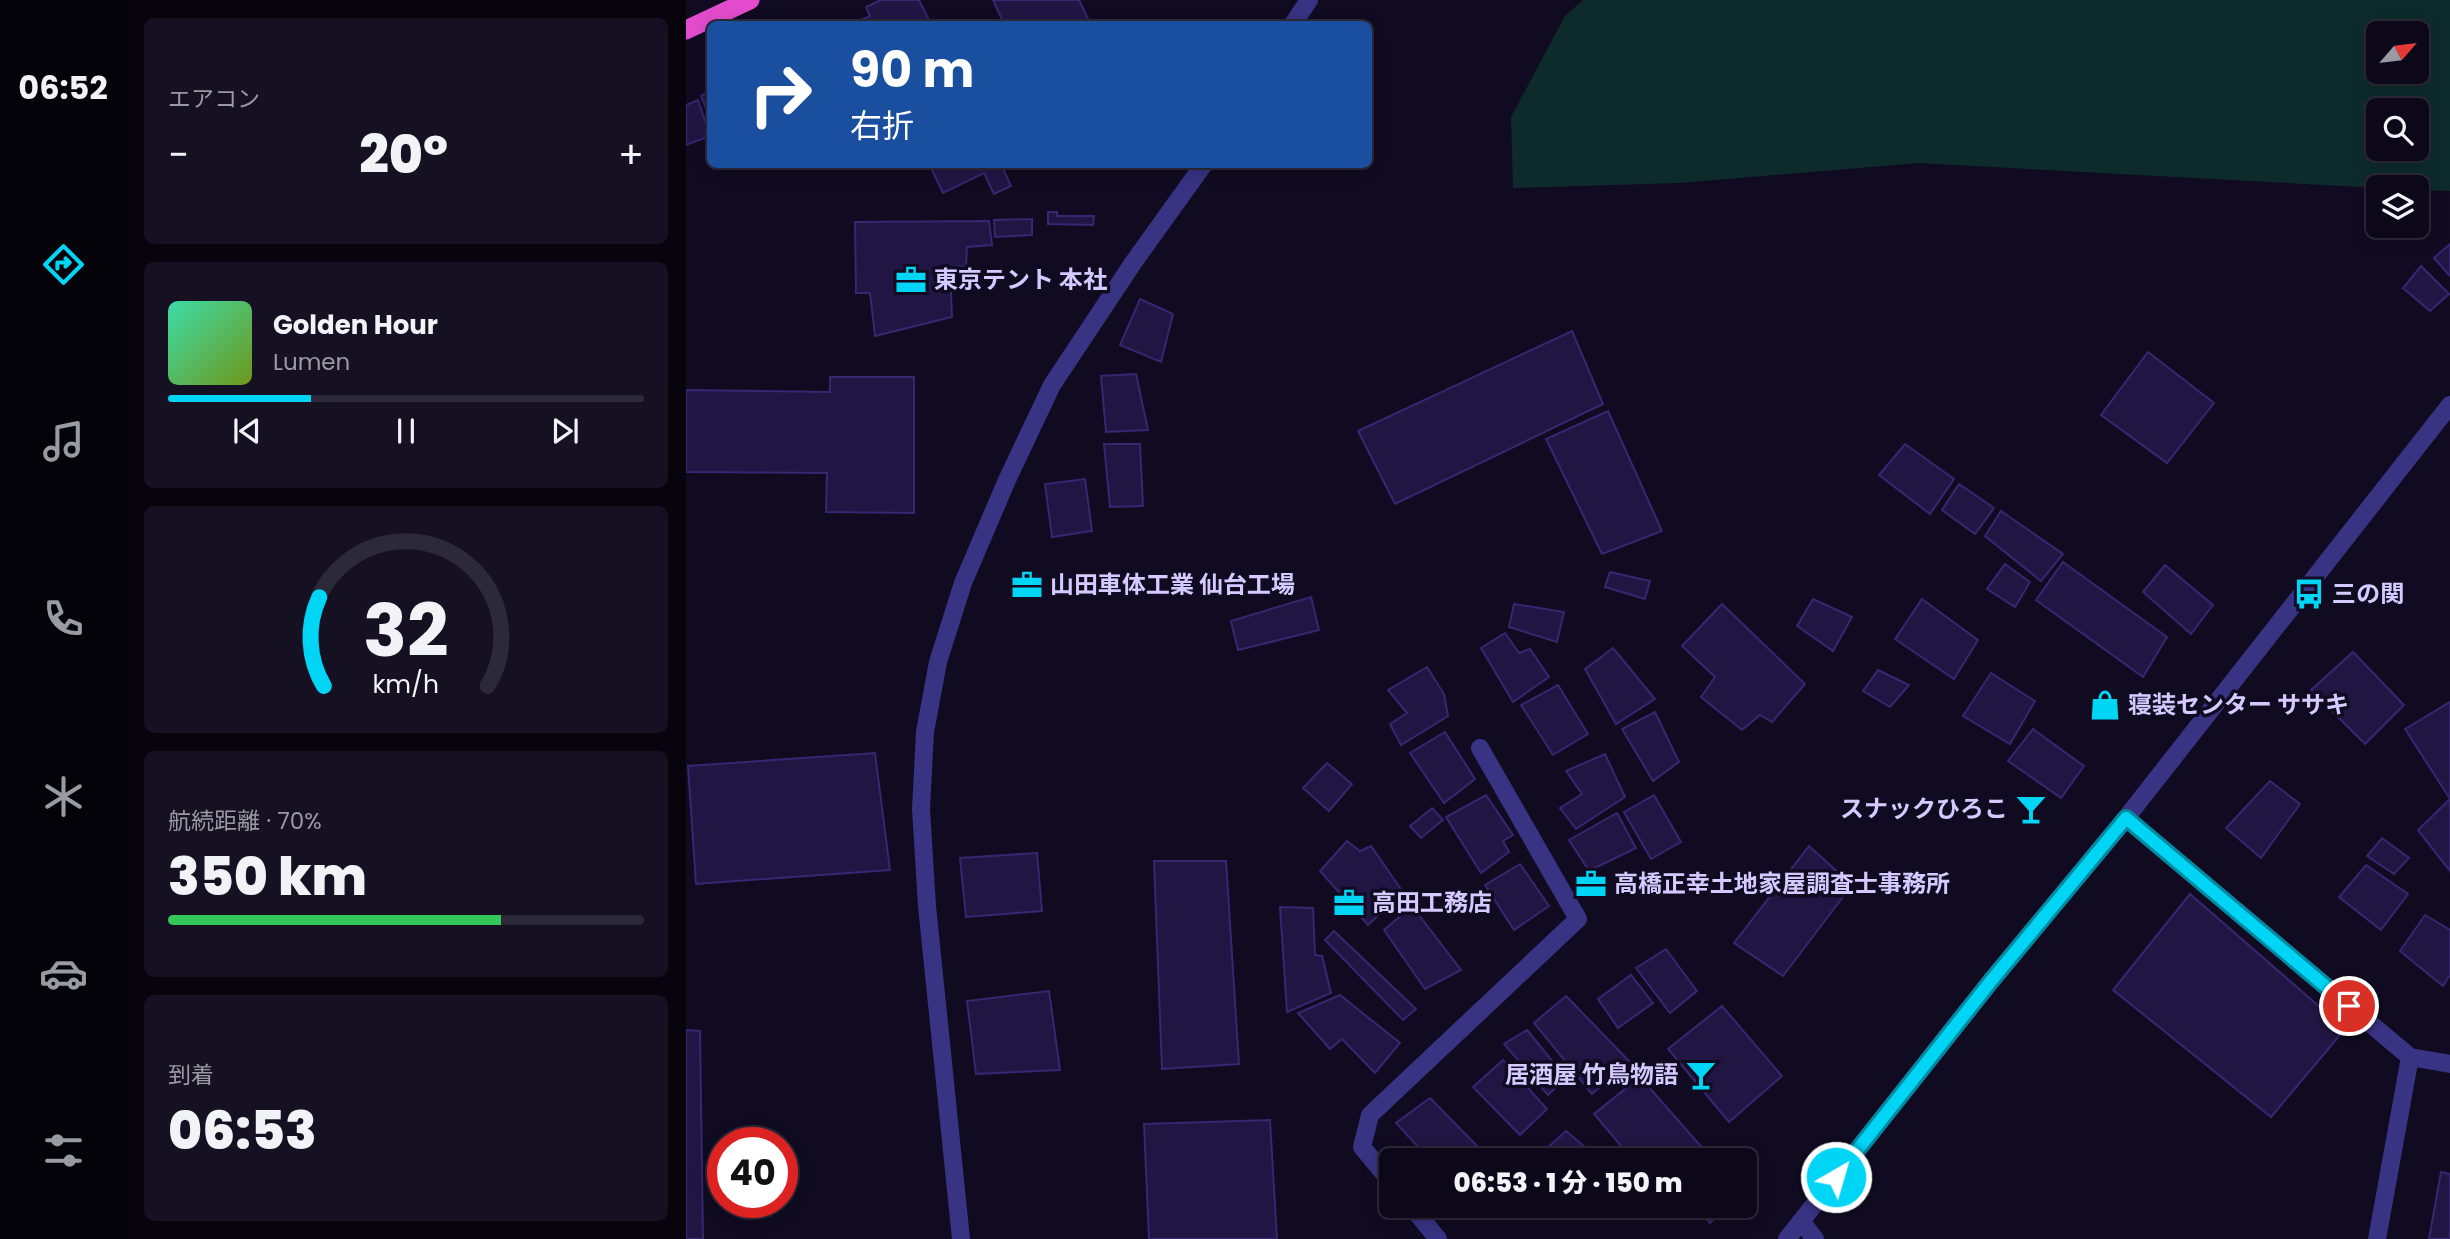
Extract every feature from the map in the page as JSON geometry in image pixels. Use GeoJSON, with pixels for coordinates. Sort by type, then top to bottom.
{"type":"FeatureCollection","features":[{"type":"Feature","properties":{"kind":"highway"},"geometry":{"type":"LineString","coordinates":[[686,30],[750,0]]}},
{"type":"Feature","properties":{"kind":"street"},"geometry":{"type":"LineString","coordinates":[[1295,21],[1309,0]]}},
{"type":"Feature","properties":{"kind":"street"},"geometry":{"type":"LineString","coordinates":[[961,1239],[926,906],[921,809],[925,732],[938,662],[963,583],[1052,385],[1133,263],[1201,168]]}},
{"type":"Feature","properties":{"kind":"street"},"geometry":{"type":"LineString","coordinates":[[1787,1239],[1991,981],[2126,818],[2450,405]]}},
{"type":"Feature","properties":{"kind":"street"},"geometry":{"type":"LineString","coordinates":[[1379,1168],[1362,1147],[1370,1115],[1578,919],[1480,748]]}},
{"type":"Feature","properties":{"kind":"street"},"geometry":{"type":"LineString","coordinates":[[2126,818],[2410,1057],[2450,1064]]}},
{"type":"Feature","properties":{"kind":"street"},"geometry":{"type":"LineString","coordinates":[[2377,1239],[2410,1057]]}},
{"type":"Feature","properties":{"kind":"street"},"geometry":{"type":"LineString","coordinates":[[1421,1218],[1438,1239]]}},
{"type":"Feature","properties":{"kind":"street"},"geometry":{"type":"LineString","coordinates":[[1801,1221],[1815,1239]]}},
{"type":"Feature","properties":{"kind":"green space"},"geometry":{"type":"Polygon","coordinates":[[[1583,0],[2450,0],[2450,191],[2429,190],[2429,175],[2366,175],[2366,187],[1918,163],[1678,183],[1513,188],[1511,117],[1565,16],[1583,0]]]}},
{"type":"Feature","properties":{"kind":"building"},"geometry":{"type":"Polygon","coordinates":[[[881,0],[919,0],[930,21],[859,21],[870,16],[866,7],[881,0]]]}},
{"type":"Feature","properties":{"kind":"building"},"geometry":{"type":"Polygon","coordinates":[[[993,0],[1079,0],[1089,21],[1003,21],[993,0]]]}},
{"type":"Feature","properties":{"kind":"building"},"geometry":{"type":"Polygon","coordinates":[[[707,93],[707,111],[701,96],[707,93]]]}},
{"type":"Feature","properties":{"kind":"building"},"geometry":{"type":"Polygon","coordinates":[[[698,100],[707,127],[707,137],[686,145],[686,105],[698,100]]]}},
{"type":"Feature","properties":{"kind":"building"},"geometry":{"type":"Polygon","coordinates":[[[931,168],[1003,168],[1011,186],[994,194],[984,173],[943,193],[931,168]]]}},
{"type":"Feature","properties":{"kind":"building"},"geometry":{"type":"Polygon","coordinates":[[[1048,212],[1057,212],[1057,216],[1094,216],[1093,225],[1048,224],[1048,212]]]}},
{"type":"Feature","properties":{"kind":"building"},"geometry":{"type":"Polygon","coordinates":[[[1032,219],[1032,235],[995,237],[994,220],[1032,219]]]}},
{"type":"Feature","properties":{"kind":"building"},"geometry":{"type":"Polygon","coordinates":[[[989,221],[992,245],[967,247],[966,266],[950,267],[952,317],[875,336],[870,293],[856,293],[855,222],[989,221]]]}},
{"type":"Feature","properties":{"kind":"building"},"geometry":{"type":"Polygon","coordinates":[[[2450,244],[2450,276],[2434,258],[2450,244]]]}},
{"type":"Feature","properties":{"kind":"building"},"geometry":{"type":"Polygon","coordinates":[[[2421,266],[2449,294],[2430,311],[2403,288],[2421,266]]]}},
{"type":"Feature","properties":{"kind":"building"},"geometry":{"type":"Polygon","coordinates":[[[1140,299],[1173,314],[1161,362],[1120,345],[1140,299]]]}},
{"type":"Feature","properties":{"kind":"building"},"geometry":{"type":"Polygon","coordinates":[[[1572,331],[1603,404],[1395,504],[1358,431],[1572,331]]]}},
{"type":"Feature","properties":{"kind":"building"},"geometry":{"type":"Polygon","coordinates":[[[2148,352],[2214,403],[2167,463],[2101,415],[2148,352]]]}},
{"type":"Feature","properties":{"kind":"building"},"geometry":{"type":"Polygon","coordinates":[[[1136,374],[1148,430],[1106,432],[1101,376],[1136,374]]]}},
{"type":"Feature","properties":{"kind":"building"},"geometry":{"type":"Polygon","coordinates":[[[830,377],[914,377],[914,513],[826,512],[827,473],[686,472],[686,390],[830,392],[830,377]]]}},
{"type":"Feature","properties":{"kind":"building"},"geometry":{"type":"Polygon","coordinates":[[[1608,411],[1662,531],[1602,554],[1546,439],[1608,411]]]}},
{"type":"Feature","properties":{"kind":"building"},"geometry":{"type":"Polygon","coordinates":[[[1104,444],[1140,444],[1143,506],[1110,507],[1104,444]]]}},
{"type":"Feature","properties":{"kind":"building"},"geometry":{"type":"Polygon","coordinates":[[[1905,444],[1954,479],[1930,514],[1879,475],[1905,444]]]}},
{"type":"Feature","properties":{"kind":"building"},"geometry":{"type":"Polygon","coordinates":[[[1085,479],[1092,531],[1052,537],[1045,484],[1085,479]]]}},
{"type":"Feature","properties":{"kind":"building"},"geometry":{"type":"Polygon","coordinates":[[[1959,484],[1994,508],[1975,534],[1942,510],[1959,484]]]}},
{"type":"Feature","properties":{"kind":"building"},"geometry":{"type":"Polygon","coordinates":[[[2001,511],[2063,554],[2041,581],[1985,536],[2001,511]]]}},
{"type":"Feature","properties":{"kind":"building"},"geometry":{"type":"Polygon","coordinates":[[[2063,562],[2167,637],[2143,677],[2036,600],[2063,562]]]}},
{"type":"Feature","properties":{"kind":"building"},"geometry":{"type":"Polygon","coordinates":[[[2005,564],[2030,582],[2015,607],[1987,589],[2005,564]]]}},
{"type":"Feature","properties":{"kind":"building"},"geometry":{"type":"Polygon","coordinates":[[[2165,565],[2213,605],[2191,634],[2143,592],[2165,565]]]}},
{"type":"Feature","properties":{"kind":"building"},"geometry":{"type":"Polygon","coordinates":[[[1610,572],[1650,581],[1645,599],[1605,587],[1610,572]]]}},
{"type":"Feature","properties":{"kind":"building"},"geometry":{"type":"Polygon","coordinates":[[[1311,597],[1319,630],[1238,650],[1231,621],[1311,597]]]}},
{"type":"Feature","properties":{"kind":"building"},"geometry":{"type":"Polygon","coordinates":[[[1813,599],[1852,617],[1833,651],[1797,626],[1813,599]]]}},
{"type":"Feature","properties":{"kind":"building"},"geometry":{"type":"Polygon","coordinates":[[[1922,599],[1978,640],[1954,679],[1895,639],[1922,599]]]}},
{"type":"Feature","properties":{"kind":"building"},"geometry":{"type":"Polygon","coordinates":[[[1514,604],[1564,612],[1557,642],[1509,627],[1514,604]]]}},
{"type":"Feature","properties":{"kind":"building"},"geometry":{"type":"Polygon","coordinates":[[[1722,604],[1805,684],[1772,722],[1760,715],[1742,730],[1701,697],[1715,677],[1682,646],[1722,604]]]}},
{"type":"Feature","properties":{"kind":"building"},"geometry":{"type":"Polygon","coordinates":[[[1505,633],[1519,653],[1530,649],[1549,677],[1513,702],[1481,648],[1505,633]]]}},
{"type":"Feature","properties":{"kind":"building"},"geometry":{"type":"Polygon","coordinates":[[[1613,648],[1655,699],[1616,724],[1585,669],[1613,648]]]}},
{"type":"Feature","properties":{"kind":"building"},"geometry":{"type":"Polygon","coordinates":[[[2353,652],[2404,705],[2365,744],[2311,690],[2353,652]]]}},
{"type":"Feature","properties":{"kind":"building"},"geometry":{"type":"Polygon","coordinates":[[[1427,667],[1444,694],[1448,716],[1401,745],[1390,724],[1407,713],[1388,690],[1427,667]]]}},
{"type":"Feature","properties":{"kind":"building"},"geometry":{"type":"Polygon","coordinates":[[[1878,670],[1909,685],[1890,707],[1863,691],[1878,670]]]}},
{"type":"Feature","properties":{"kind":"building"},"geometry":{"type":"Polygon","coordinates":[[[1991,673],[2035,701],[2010,744],[1963,716],[1991,673]]]}},
{"type":"Feature","properties":{"kind":"building"},"geometry":{"type":"Polygon","coordinates":[[[1558,685],[1588,734],[1553,755],[1521,705],[1558,685]]]}},
{"type":"Feature","properties":{"kind":"building"},"geometry":{"type":"Polygon","coordinates":[[[2450,702],[2450,799],[2405,729],[2450,702]]]}},
{"type":"Feature","properties":{"kind":"building"},"geometry":{"type":"Polygon","coordinates":[[[1655,712],[1679,762],[1653,781],[1622,729],[1655,712]]]}},
{"type":"Feature","properties":{"kind":"building"},"geometry":{"type":"Polygon","coordinates":[[[2033,729],[2084,766],[2061,798],[2008,761],[2033,729]]]}},
{"type":"Feature","properties":{"kind":"building"},"geometry":{"type":"Polygon","coordinates":[[[1445,732],[1475,779],[1444,803],[1410,753],[1445,732]]]}},
{"type":"Feature","properties":{"kind":"building"},"geometry":{"type":"Polygon","coordinates":[[[875,753],[890,870],[696,884],[688,766],[875,753]]]}},
{"type":"Feature","properties":{"kind":"building"},"geometry":{"type":"Polygon","coordinates":[[[1605,754],[1625,797],[1576,829],[1560,808],[1582,794],[1566,771],[1605,754]]]}},
{"type":"Feature","properties":{"kind":"building"},"geometry":{"type":"Polygon","coordinates":[[[1327,763],[1352,784],[1329,811],[1303,788],[1327,763]]]}},
{"type":"Feature","properties":{"kind":"building"},"geometry":{"type":"Polygon","coordinates":[[[2270,781],[2300,804],[2261,858],[2226,828],[2270,781]]]}},
{"type":"Feature","properties":{"kind":"building"},"geometry":{"type":"Polygon","coordinates":[[[1486,795],[1513,835],[1503,841],[1509,852],[1481,873],[1446,817],[1486,795]]]}},
{"type":"Feature","properties":{"kind":"building"},"geometry":{"type":"Polygon","coordinates":[[[1654,795],[1681,842],[1651,859],[1624,812],[1654,795]]]}},
{"type":"Feature","properties":{"kind":"building"},"geometry":{"type":"Polygon","coordinates":[[[2450,799],[2450,871],[2418,830],[2450,799]]]}},
{"type":"Feature","properties":{"kind":"building"},"geometry":{"type":"Polygon","coordinates":[[[1432,808],[1443,820],[1421,838],[1410,826],[1432,808]]]}},
{"type":"Feature","properties":{"kind":"building"},"geometry":{"type":"Polygon","coordinates":[[[1617,813],[1636,848],[1589,871],[1569,840],[1617,813]]]}},
{"type":"Feature","properties":{"kind":"building"},"geometry":{"type":"Polygon","coordinates":[[[2382,838],[2409,858],[2394,874],[2367,856],[2382,838]]]}},
{"type":"Feature","properties":{"kind":"building"},"geometry":{"type":"Polygon","coordinates":[[[1347,841],[1360,851],[1371,846],[1403,892],[1368,925],[1320,871],[1347,841]]]}},
{"type":"Feature","properties":{"kind":"building"},"geometry":{"type":"Polygon","coordinates":[[[1809,846],[1852,885],[1783,976],[1734,943],[1809,846]]]}},
{"type":"Feature","properties":{"kind":"building"},"geometry":{"type":"Polygon","coordinates":[[[1037,853],[1042,911],[966,917],[960,858],[1037,853]]]}},
{"type":"Feature","properties":{"kind":"building"},"geometry":{"type":"Polygon","coordinates":[[[1154,861],[1226,861],[1239,1064],[1162,1069],[1154,861]]]}},
{"type":"Feature","properties":{"kind":"building"},"geometry":{"type":"Polygon","coordinates":[[[1520,864],[1549,906],[1514,930],[1485,885],[1520,864]]]}},
{"type":"Feature","properties":{"kind":"building"},"geometry":{"type":"Polygon","coordinates":[[[2366,865],[2408,894],[2381,930],[2339,897],[2366,865]]]}},
{"type":"Feature","properties":{"kind":"building"},"geometry":{"type":"Polygon","coordinates":[[[2190,894],[2345,1029],[2271,1117],[2113,990],[2190,894]]]}},
{"type":"Feature","properties":{"kind":"building"},"geometry":{"type":"Polygon","coordinates":[[[1412,906],[1461,970],[1425,989],[1384,930],[1412,906]]]}},
{"type":"Feature","properties":{"kind":"building"},"geometry":{"type":"Polygon","coordinates":[[[1280,907],[1313,908],[1315,955],[1322,956],[1331,993],[1287,1012],[1280,907]]]}},
{"type":"Feature","properties":{"kind":"building"},"geometry":{"type":"Polygon","coordinates":[[[2425,915],[2450,930],[2450,975],[2443,986],[2400,951],[2425,915]]]}},
{"type":"Feature","properties":{"kind":"building"},"geometry":{"type":"Polygon","coordinates":[[[1334,931],[1416,1009],[1403,1020],[1325,940],[1334,931]]]}},
{"type":"Feature","properties":{"kind":"building"},"geometry":{"type":"Polygon","coordinates":[[[1666,949],[1697,991],[1670,1013],[1636,968],[1666,949]]]}},
{"type":"Feature","properties":{"kind":"building"},"geometry":{"type":"Polygon","coordinates":[[[1631,975],[1653,1003],[1618,1028],[1598,999],[1631,975]]]}},
{"type":"Feature","properties":{"kind":"building"},"geometry":{"type":"Polygon","coordinates":[[[1049,991],[1060,1070],[976,1074],[967,1001],[1049,991]]]}},
{"type":"Feature","properties":{"kind":"building"},"geometry":{"type":"Polygon","coordinates":[[[1340,995],[1400,1043],[1375,1073],[1342,1039],[1330,1049],[1298,1013],[1340,995]]]}},
{"type":"Feature","properties":{"kind":"building"},"geometry":{"type":"Polygon","coordinates":[[[1566,996],[1629,1061],[1592,1094],[1534,1023],[1566,996]]]}},
{"type":"Feature","properties":{"kind":"building"},"geometry":{"type":"Polygon","coordinates":[[[1722,1006],[1782,1076],[1729,1122],[1668,1049],[1722,1006]]]}},
{"type":"Feature","properties":{"kind":"building"},"geometry":{"type":"Polygon","coordinates":[[[686,1030],[700,1031],[703,1239],[686,1239],[686,1030]]]}},
{"type":"Feature","properties":{"kind":"building"},"geometry":{"type":"Polygon","coordinates":[[[1527,1030],[1566,1078],[1548,1095],[1504,1044],[1527,1030]]]}},
{"type":"Feature","properties":{"kind":"building"},"geometry":{"type":"Polygon","coordinates":[[[1503,1060],[1547,1109],[1520,1135],[1473,1087],[1503,1060]]]}},
{"type":"Feature","properties":{"kind":"building"},"geometry":{"type":"Polygon","coordinates":[[[1640,1077],[1702,1148],[1623,1148],[1594,1114],[1640,1077]]]}},
{"type":"Feature","properties":{"kind":"building"},"geometry":{"type":"Polygon","coordinates":[[[1430,1098],[1479,1148],[1419,1148],[1396,1123],[1430,1098]]]}},
{"type":"Feature","properties":{"kind":"building"},"geometry":{"type":"Polygon","coordinates":[[[1270,1120],[1277,1239],[1149,1239],[1144,1124],[1270,1120]]]}},
{"type":"Feature","properties":{"kind":"building"},"geometry":{"type":"Polygon","coordinates":[[[1566,1131],[1586,1148],[1547,1148],[1566,1131]]]}},
{"type":"Feature","properties":{"kind":"building"},"geometry":{"type":"Polygon","coordinates":[[[2441,1172],[2450,1174],[2450,1239],[2429,1239],[2441,1172]]]}},
{"type":"Feature","properties":{"kind":"place","name":"東京テント 本社"},"geometry":{"type":"Point","coordinates":[911,280]}},
{"type":"Feature","properties":{"kind":"place","name":"山田車体工業 仙台工場"},"geometry":{"type":"Point","coordinates":[1027,585]}},
{"type":"Feature","properties":{"kind":"place","name":"三の関"},"geometry":{"type":"Point","coordinates":[2309,594]}},
{"type":"Feature","properties":{"kind":"place","name":"寝装センター ササキ"},"geometry":{"type":"Point","coordinates":[2105,705]}},
{"type":"Feature","properties":{"kind":"place","name":"スナックひろこ"},"geometry":{"type":"Point","coordinates":[2031,809]}},
{"type":"Feature","properties":{"kind":"place","name":"高橋正幸土地家屋調査士事務所"},"geometry":{"type":"Point","coordinates":[1591,884]}},
{"type":"Feature","properties":{"kind":"place","name":"高田工務店"},"geometry":{"type":"Point","coordinates":[1349,903]}},
{"type":"Feature","properties":{"kind":"place","name":"居酒屋 竹鳥物語"},"geometry":{"type":"Point","coordinates":[1701,1075]}},
{"type":"Feature","properties":{"kind":"route"},"geometry":{"type":"LineString","coordinates":[[1836,1177],[1991,981],[2126,818],[2349,1006]]}}]}
